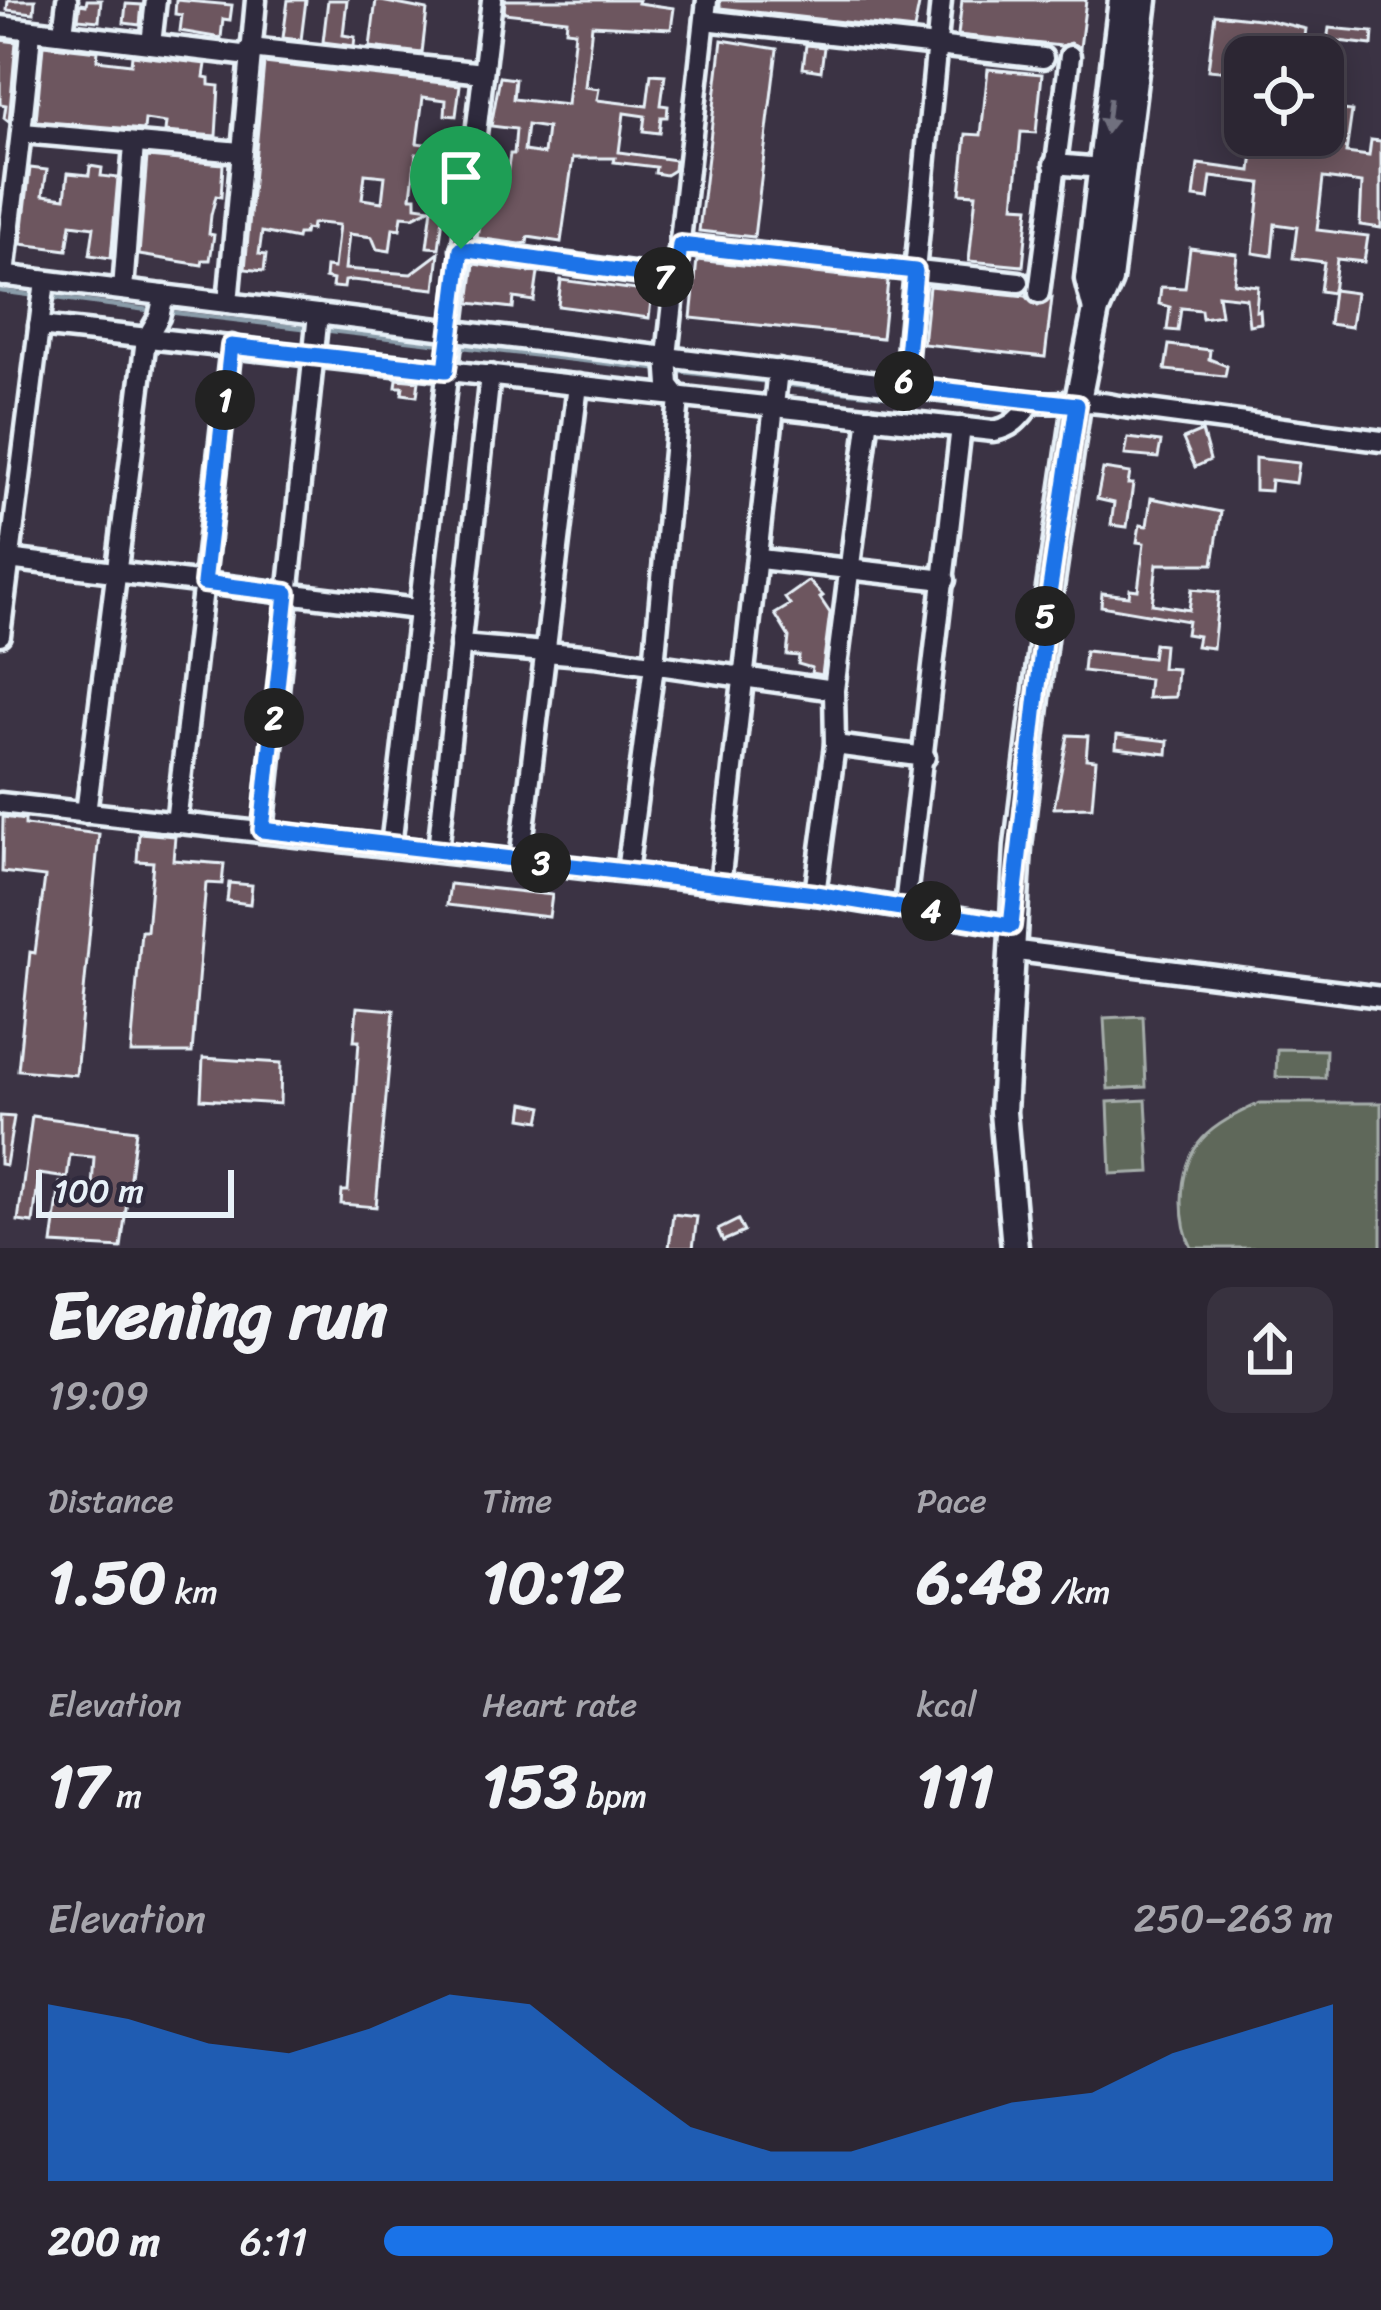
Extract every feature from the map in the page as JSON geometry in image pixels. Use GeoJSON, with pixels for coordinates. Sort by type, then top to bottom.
{"type":"FeatureCollection","features":[{"type":"Feature","properties":{"kind":"main road"},"geometry":{"type":"LineString","coordinates":[[1096,310],[1088,279],[1122,0]]}},
{"type":"Feature","properties":{"kind":"main road"},"geometry":{"type":"LineString","coordinates":[[1015,1248],[1004,1112],[1011,938],[1046,615],[1077,405],[1096,310],[1109,280],[1144,0]]}},
{"type":"Feature","properties":{"kind":"street"},"geometry":{"type":"LineString","coordinates":[[63,33],[67,0]]}},
{"type":"Feature","properties":{"kind":"street"},"geometry":{"type":"LineString","coordinates":[[151,44],[156,0]]}},
{"type":"Feature","properties":{"kind":"street"},"geometry":{"type":"LineString","coordinates":[[228,303],[256,0]]}},
{"type":"Feature","properties":{"kind":"street"},"geometry":{"type":"LineString","coordinates":[[391,846],[492,0]]}},
{"type":"Feature","properties":{"kind":"street"},"geometry":{"type":"LineString","coordinates":[[904,386],[941,0]]}},
{"type":"Feature","properties":{"kind":"street"},"geometry":{"type":"LineString","coordinates":[[627,872],[654,665],[679,398],[667,365],[706,10],[1043,58]]}},
{"type":"Feature","properties":{"kind":"street"},"geometry":{"type":"LineString","coordinates":[[0,26],[483,73]]}},
{"type":"Feature","properties":{"kind":"street"},"geometry":{"type":"LineString","coordinates":[[31,30],[23,133],[9,153],[2,275],[43,291],[123,290],[161,306],[228,303],[446,370],[679,398],[776,385],[904,386],[1032,402],[1077,405],[1090,399],[1381,441]]}},
{"type":"Feature","properties":{"kind":"street"},"geometry":{"type":"LineString","coordinates":[[1039,292],[1070,56]]}},
{"type":"Feature","properties":{"kind":"street"},"geometry":{"type":"LineString","coordinates":[[23,133],[240,152]]}},
{"type":"Feature","properties":{"kind":"street"},"geometry":{"type":"LineString","coordinates":[[123,290],[134,144]]}},
{"type":"Feature","properties":{"kind":"street"},"geometry":{"type":"LineString","coordinates":[[1054,164],[1102,168]]}},
{"type":"Feature","properties":{"kind":"street"},"geometry":{"type":"LineString","coordinates":[[680,245],[1018,282]]}},
{"type":"Feature","properties":{"kind":"street"},"geometry":{"type":"LineString","coordinates":[[461,249],[676,279]]}},
{"type":"Feature","properties":{"kind":"street"},"geometry":{"type":"LineString","coordinates":[[0,634],[8,559],[8,496],[43,291]]}},
{"type":"Feature","properties":{"kind":"street"},"geometry":{"type":"LineString","coordinates":[[86,813],[146,339],[161,306]]}},
{"type":"Feature","properties":{"kind":"street"},"geometry":{"type":"LineString","coordinates":[[39,326],[231,346],[315,332],[452,330],[776,385],[869,417],[961,427],[1005,429],[1032,402]]}},
{"type":"Feature","properties":{"kind":"street"},"geometry":{"type":"LineString","coordinates":[[262,830],[315,332]]}},
{"type":"Feature","properties":{"kind":"street"},"geometry":{"type":"LineString","coordinates":[[176,823],[231,346]]}},
{"type":"Feature","properties":{"kind":"street"},"geometry":{"type":"LineString","coordinates":[[438,851],[490,375]]}},
{"type":"Feature","properties":{"kind":"street"},"geometry":{"type":"LineString","coordinates":[[520,861],[578,385]]}},
{"type":"Feature","properties":{"kind":"street"},"geometry":{"type":"LineString","coordinates":[[721,884],[776,385]]}},
{"type":"Feature","properties":{"kind":"street"},"geometry":{"type":"LineString","coordinates":[[815,894],[835,745],[834,690],[869,417]]}},
{"type":"Feature","properties":{"kind":"street"},"geometry":{"type":"LineString","coordinates":[[904,907],[961,427]]}},
{"type":"Feature","properties":{"kind":"street"},"geometry":{"type":"LineString","coordinates":[[8,559],[417,609]]}},
{"type":"Feature","properties":{"kind":"street"},"geometry":{"type":"LineString","coordinates":[[760,559],[945,580]]}},
{"type":"Feature","properties":{"kind":"street"},"geometry":{"type":"LineString","coordinates":[[460,645],[834,690]]}},
{"type":"Feature","properties":{"kind":"street"},"geometry":{"type":"LineString","coordinates":[[835,745],[925,757]]}},
{"type":"Feature","properties":{"kind":"street"},"geometry":{"type":"LineString","coordinates":[[0,803],[815,894],[904,907],[1011,938],[1381,997]]}},
{"type":"Feature","properties":{"kind":"green space"},"geometry":{"type":"Polygon","coordinates":[[[1143,1016],[1146,1087],[1108,1089],[1104,1018],[1143,1016]]]}},
{"type":"Feature","properties":{"kind":"green space"},"geometry":{"type":"Polygon","coordinates":[[[1277,1049],[1326,1050],[1325,1078],[1276,1077],[1277,1049]]]}},
{"type":"Feature","properties":{"kind":"green space"},"geometry":{"type":"Polygon","coordinates":[[[1146,1100],[1150,1172],[1111,1174],[1108,1102],[1146,1100]]]}},
{"type":"Feature","properties":{"kind":"green space"},"geometry":{"type":"Polygon","coordinates":[[[1260,1103],[1381,1103],[1381,1248],[1192,1248],[1182,1201],[1194,1150],[1214,1129],[1260,1103]]]}},
{"type":"Feature","properties":{"kind":"building"},"geometry":{"type":"Polygon","coordinates":[[[8,0],[35,0],[34,13],[7,10],[8,0]]]}},
{"type":"Feature","properties":{"kind":"building"},"geometry":{"type":"Polygon","coordinates":[[[87,0],[101,0],[99,21],[78,19],[80,4],[86,5],[87,0]]]}},
{"type":"Feature","properties":{"kind":"building"},"geometry":{"type":"Polygon","coordinates":[[[176,0],[232,5],[230,20],[223,19],[221,38],[180,31],[182,15],[175,14],[176,0]]]}},
{"type":"Feature","properties":{"kind":"building"},"geometry":{"type":"Polygon","coordinates":[[[288,0],[306,0],[301,40],[283,38],[288,0]]]}},
{"type":"Feature","properties":{"kind":"building"},"geometry":{"type":"Polygon","coordinates":[[[328,0],[347,0],[343,35],[355,37],[354,46],[323,42],[328,0]]]}},
{"type":"Feature","properties":{"kind":"building"},"geometry":{"type":"Polygon","coordinates":[[[376,0],[427,10],[422,53],[370,47],[376,0]]]}},
{"type":"Feature","properties":{"kind":"building"},"geometry":{"type":"Polygon","coordinates":[[[505,0],[639,0],[674,8],[671,29],[592,25],[585,87],[599,89],[597,100],[647,106],[651,74],[665,75],[661,105],[668,106],[667,117],[661,117],[659,133],[643,131],[645,116],[624,113],[619,152],[675,160],[674,170],[666,175],[655,173],[656,167],[614,162],[615,158],[573,158],[561,242],[528,237],[527,243],[520,244],[477,238],[481,206],[496,206],[497,195],[504,196],[510,154],[514,154],[516,129],[491,126],[500,77],[515,79],[513,99],[567,105],[575,31],[566,30],[567,20],[504,13],[505,0]],[[527,125],[524,151],[544,154],[547,128],[527,125]]]}},
{"type":"Feature","properties":{"kind":"building"},"geometry":{"type":"Polygon","coordinates":[[[720,0],[920,0],[914,30],[720,8],[720,0]]]}},
{"type":"Feature","properties":{"kind":"building"},"geometry":{"type":"Polygon","coordinates":[[[962,0],[1086,0],[1080,48],[1071,43],[1061,46],[958,35],[962,0]]]}},
{"type":"Feature","properties":{"kind":"building"},"geometry":{"type":"Polygon","coordinates":[[[126,4],[142,5],[140,25],[124,23],[126,4]]]}},
{"type":"Feature","properties":{"kind":"building"},"geometry":{"type":"Polygon","coordinates":[[[1215,14],[1306,29],[1305,36],[1224,36],[1224,72],[1208,70],[1215,14]]]}},
{"type":"Feature","properties":{"kind":"building"},"geometry":{"type":"Polygon","coordinates":[[[1329,28],[1373,32],[1372,45],[1328,36],[1329,28]]]}},
{"type":"Feature","properties":{"kind":"building"},"geometry":{"type":"Polygon","coordinates":[[[0,40],[16,42],[9,122],[4,118],[6,105],[0,104],[0,40]]]}},
{"type":"Feature","properties":{"kind":"building"},"geometry":{"type":"Polygon","coordinates":[[[722,40],[777,49],[754,237],[699,231],[722,40]]]}},
{"type":"Feature","properties":{"kind":"building"},"geometry":{"type":"Polygon","coordinates":[[[43,45],[98,51],[97,60],[131,64],[132,55],[206,64],[204,77],[209,78],[209,85],[219,86],[216,136],[165,132],[166,123],[145,120],[144,130],[36,121],[43,45]]]}},
{"type":"Feature","properties":{"kind":"building"},"geometry":{"type":"Polygon","coordinates":[[[806,45],[824,47],[821,71],[803,68],[806,45]]]}},
{"type":"Feature","properties":{"kind":"building"},"geometry":{"type":"Polygon","coordinates":[[[264,63],[460,85],[456,116],[445,115],[446,100],[423,97],[417,143],[452,148],[450,158],[416,154],[411,197],[416,197],[416,206],[431,208],[413,217],[402,216],[400,229],[393,228],[390,251],[377,249],[372,237],[349,234],[345,269],[411,274],[439,253],[435,289],[352,280],[345,281],[344,288],[332,287],[333,280],[325,278],[326,267],[334,268],[339,225],[312,224],[297,239],[262,232],[259,254],[266,255],[264,271],[245,269],[264,63]],[[365,174],[362,199],[382,202],[385,176],[365,174]]]}},
{"type":"Feature","properties":{"kind":"building"},"geometry":{"type":"Polygon","coordinates":[[[988,69],[1042,74],[1036,133],[1021,132],[1014,206],[1029,207],[1023,266],[969,261],[976,194],[960,193],[966,134],[981,135],[988,69]]]}},
{"type":"Feature","properties":{"kind":"building"},"geometry":{"type":"Polygon","coordinates":[[[1344,110],[1352,111],[1346,153],[1369,156],[1371,140],[1381,141],[1381,228],[1360,225],[1362,183],[1323,178],[1317,230],[1368,236],[1364,262],[1337,259],[1333,293],[1320,291],[1324,262],[1293,258],[1297,227],[1275,224],[1272,256],[1253,253],[1261,183],[1211,177],[1208,199],[1194,197],[1198,164],[1251,171],[1253,156],[1344,156],[1344,110]]]}},
{"type":"Feature","properties":{"kind":"building"},"geometry":{"type":"Polygon","coordinates":[[[147,157],[223,164],[221,197],[216,196],[211,215],[210,260],[203,260],[202,265],[139,255],[147,157]]]}},
{"type":"Feature","properties":{"kind":"building"},"geometry":{"type":"Polygon","coordinates":[[[90,166],[102,168],[101,176],[118,178],[111,258],[90,255],[94,227],[71,224],[67,250],[21,244],[30,168],[47,170],[43,195],[65,198],[68,173],[89,175],[90,166]]]}},
{"type":"Feature","properties":{"kind":"building"},"geometry":{"type":"Polygon","coordinates":[[[432,208],[444,210],[439,248],[427,247],[432,208]]]}},
{"type":"Feature","properties":{"kind":"building"},"geometry":{"type":"Polygon","coordinates":[[[1190,248],[1237,254],[1234,283],[1258,286],[1256,311],[1260,310],[1261,323],[1249,325],[1246,298],[1218,295],[1221,315],[1202,318],[1201,310],[1181,308],[1178,331],[1167,330],[1170,307],[1159,304],[1161,287],[1185,288],[1190,248]]]}},
{"type":"Feature","properties":{"kind":"building"},"geometry":{"type":"Polygon","coordinates":[[[697,260],[888,281],[882,338],[691,318],[697,260]]]}},
{"type":"Feature","properties":{"kind":"building"},"geometry":{"type":"Polygon","coordinates":[[[474,264],[538,273],[534,301],[514,298],[513,308],[469,303],[474,264]]]}},
{"type":"Feature","properties":{"kind":"building"},"geometry":{"type":"Polygon","coordinates":[[[561,280],[652,292],[649,318],[558,306],[561,280]]]}},
{"type":"Feature","properties":{"kind":"building"},"geometry":{"type":"Polygon","coordinates":[[[929,286],[1026,296],[1038,306],[1052,298],[1045,357],[923,344],[929,286]]]}},
{"type":"Feature","properties":{"kind":"building"},"geometry":{"type":"Polygon","coordinates":[[[1333,290],[1356,293],[1351,327],[1329,324],[1333,290]]]}},
{"type":"Feature","properties":{"kind":"building"},"geometry":{"type":"Polygon","coordinates":[[[1169,345],[1210,350],[1209,359],[1227,366],[1225,376],[1165,370],[1169,345]]]}},
{"type":"Feature","properties":{"kind":"building"},"geometry":{"type":"Polygon","coordinates":[[[397,379],[419,381],[417,396],[402,394],[397,379]]]}},
{"type":"Feature","properties":{"kind":"building"},"geometry":{"type":"Polygon","coordinates":[[[1202,431],[1210,460],[1195,467],[1183,439],[1202,431]]]}},
{"type":"Feature","properties":{"kind":"building"},"geometry":{"type":"Polygon","coordinates":[[[1128,438],[1161,442],[1158,458],[1125,455],[1128,438]]]}},
{"type":"Feature","properties":{"kind":"building"},"geometry":{"type":"Polygon","coordinates":[[[1255,458],[1299,463],[1296,483],[1271,480],[1270,491],[1255,490],[1255,458]]]}},
{"type":"Feature","properties":{"kind":"building"},"geometry":{"type":"Polygon","coordinates":[[[1103,469],[1130,473],[1128,484],[1133,484],[1127,527],[1111,525],[1114,503],[1097,499],[1103,469]]]}},
{"type":"Feature","properties":{"kind":"building"},"geometry":{"type":"Polygon","coordinates":[[[1151,498],[1221,512],[1213,564],[1157,564],[1152,604],[1189,610],[1192,589],[1219,592],[1213,648],[1196,646],[1198,636],[1186,634],[1188,621],[1101,606],[1102,593],[1129,596],[1130,589],[1138,590],[1144,543],[1137,542],[1140,525],[1147,526],[1151,498]]]}},
{"type":"Feature","properties":{"kind":"building"},"geometry":{"type":"Polygon","coordinates":[[[809,581],[830,613],[822,675],[798,664],[799,656],[787,655],[789,637],[775,614],[790,605],[785,598],[809,581]]]}},
{"type":"Feature","properties":{"kind":"building"},"geometry":{"type":"Polygon","coordinates":[[[1154,644],[1164,645],[1162,668],[1177,669],[1175,697],[1147,698],[1149,679],[1083,671],[1085,651],[1152,658],[1154,644]]]}},
{"type":"Feature","properties":{"kind":"building"},"geometry":{"type":"Polygon","coordinates":[[[1068,735],[1088,736],[1086,759],[1096,760],[1092,807],[1054,808],[1068,735]]]}},
{"type":"Feature","properties":{"kind":"building"},"geometry":{"type":"Polygon","coordinates":[[[1117,735],[1168,741],[1167,754],[1116,748],[1117,735]]]}},
{"type":"Feature","properties":{"kind":"building"},"geometry":{"type":"Polygon","coordinates":[[[3,817],[25,820],[25,825],[99,834],[76,1075],[18,1070],[30,952],[35,953],[45,877],[2,872],[3,817]]]}},
{"type":"Feature","properties":{"kind":"building"},"geometry":{"type":"Polygon","coordinates":[[[139,833],[175,836],[173,860],[224,864],[222,884],[206,883],[192,1053],[131,1053],[141,931],[147,931],[153,862],[137,861],[139,833]]]}},
{"type":"Feature","properties":{"kind":"building"},"geometry":{"type":"Polygon","coordinates":[[[229,883],[252,885],[250,904],[227,901],[229,883]]]}},
{"type":"Feature","properties":{"kind":"building"},"geometry":{"type":"Polygon","coordinates":[[[450,884],[552,895],[549,917],[447,905],[450,884]]]}},
{"type":"Feature","properties":{"kind":"building"},"geometry":{"type":"Polygon","coordinates":[[[357,1007],[394,1010],[376,1207],[341,1204],[342,1191],[348,1191],[359,1041],[354,1041],[357,1007]]]}},
{"type":"Feature","properties":{"kind":"building"},"geometry":{"type":"Polygon","coordinates":[[[203,1058],[281,1063],[280,1104],[201,1099],[203,1058]]]}},
{"type":"Feature","properties":{"kind":"building"},"geometry":{"type":"Polygon","coordinates":[[[524,1103],[543,1107],[540,1121],[522,1118],[524,1103]]]}},
{"type":"Feature","properties":{"kind":"building"},"geometry":{"type":"Polygon","coordinates":[[[0,1116],[14,1117],[6,1165],[0,1164],[0,1116]]]}},
{"type":"Feature","properties":{"kind":"building"},"geometry":{"type":"Polygon","coordinates":[[[32,1116],[136,1130],[121,1248],[52,1244],[60,1183],[92,1187],[94,1157],[70,1155],[67,1178],[39,1174],[33,1223],[18,1221],[32,1116]]]}},
{"type":"Feature","properties":{"kind":"building"},"geometry":{"type":"Polygon","coordinates":[[[673,1214],[697,1217],[693,1248],[669,1248],[673,1214]]]}},
{"type":"Feature","properties":{"kind":"building"},"geometry":{"type":"Polygon","coordinates":[[[738,1220],[744,1232],[723,1241],[718,1230],[738,1220]]]}},
{"type":"Feature","properties":{"kind":"waterway"},"geometry":{"type":"LineString","coordinates":[[0,291],[37,296]]}},
{"type":"Feature","properties":{"kind":"waterway"},"geometry":{"type":"LineString","coordinates":[[49,297],[156,311]]}},
{"type":"Feature","properties":{"kind":"waterway"},"geometry":{"type":"LineString","coordinates":[[168,312],[311,329]]}},
{"type":"Feature","properties":{"kind":"waterway"},"geometry":{"type":"LineString","coordinates":[[323,330],[442,344]]}},
{"type":"Feature","properties":{"kind":"waterway"},"geometry":{"type":"LineString","coordinates":[[454,346],[663,370]]}},
{"type":"Feature","properties":{"kind":"waterway"},"geometry":{"type":"LineString","coordinates":[[674,371],[770,382]]}},
{"type":"Feature","properties":{"kind":"waterway"},"geometry":{"type":"LineString","coordinates":[[781,384],[1008,410]]}},
{"type":"Feature","properties":{"kind":"route"},"geometry":{"type":"LineString","coordinates":[[680,245],[915,271],[904,386],[1077,405],[1046,615],[1011,926],[815,894],[262,830],[287,593],[204,583],[231,346],[446,370],[461,249],[676,279],[680,245]]}}]}
